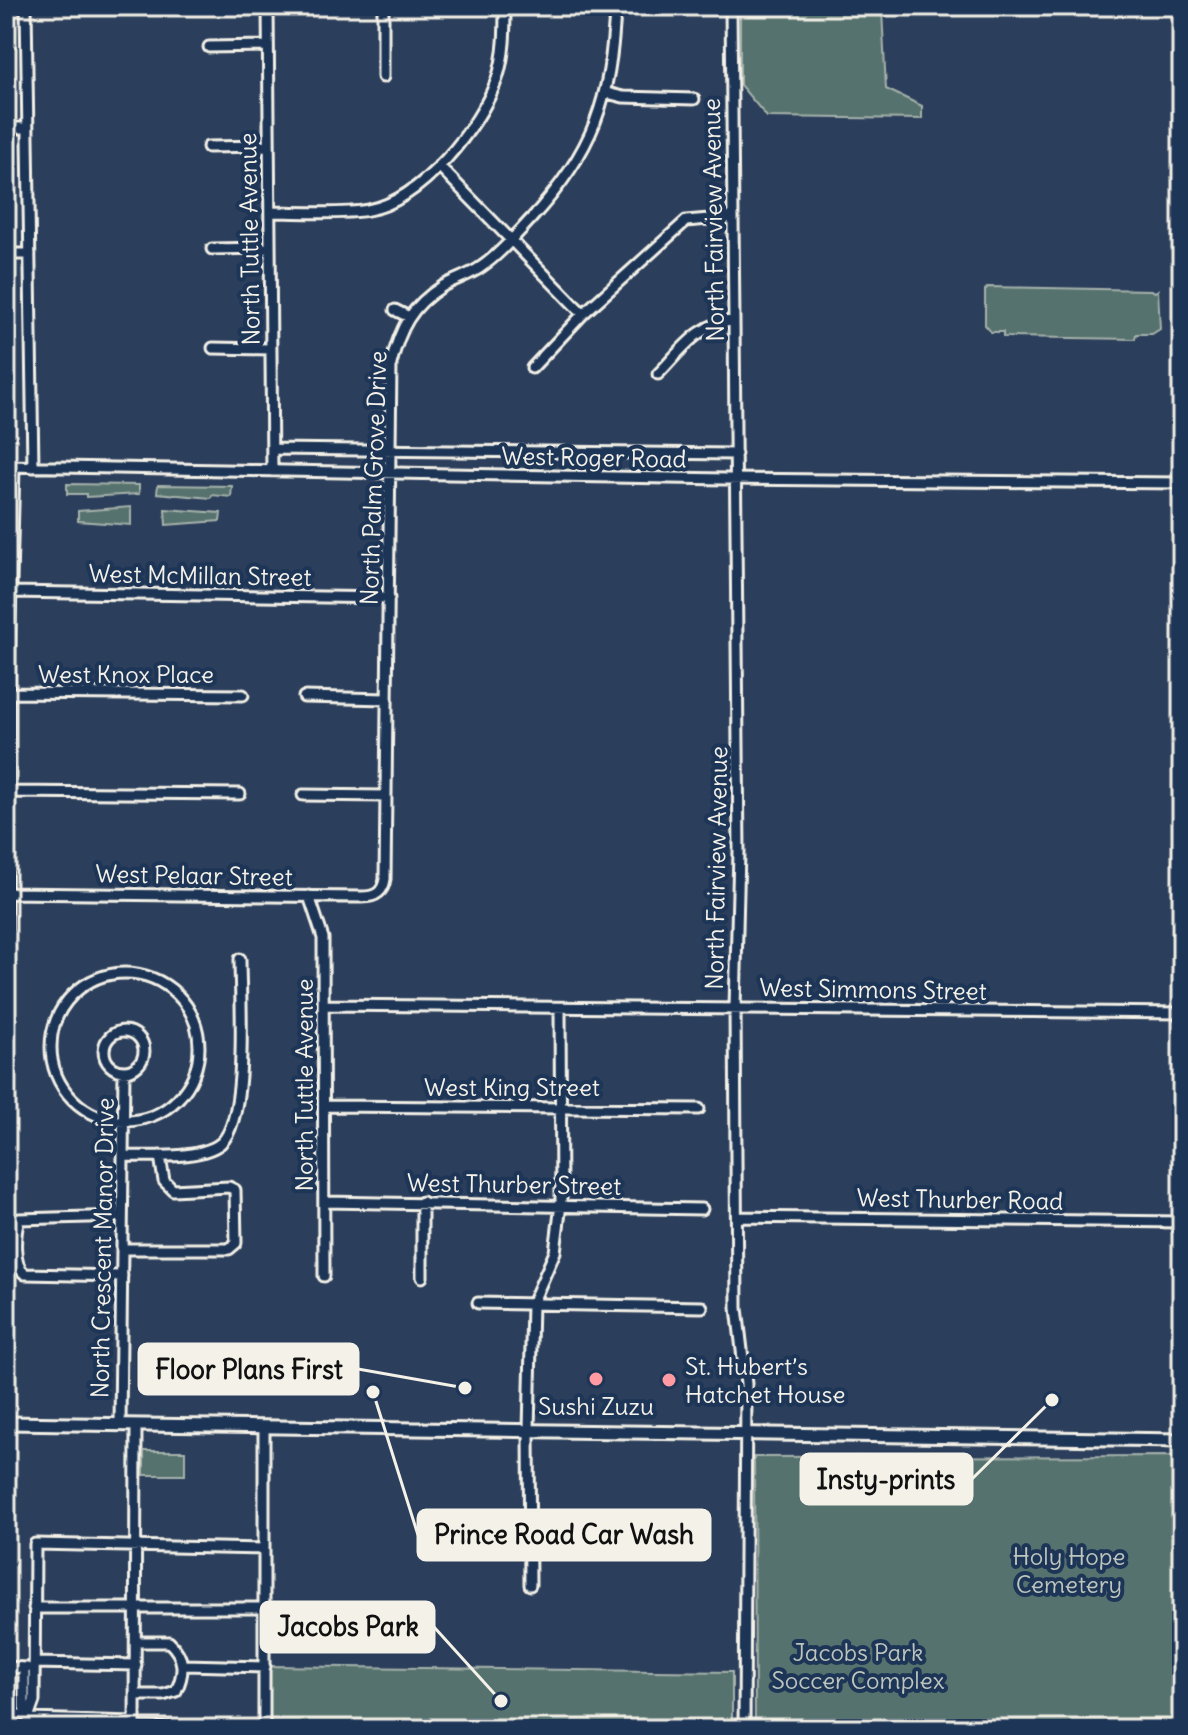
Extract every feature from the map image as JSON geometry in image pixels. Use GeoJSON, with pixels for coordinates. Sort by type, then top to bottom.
{"type":"FeatureCollection","features":[{"type":"Feature","properties":{"kind":"main road"},"geometry":{"type":"LineString","coordinates":[[6,1423],[1182,1440]]}},
{"type":"Feature","properties":{"kind":"street"},"geometry":{"type":"LineString","coordinates":[[26,6],[33,467]]}},
{"type":"Feature","properties":{"kind":"street","name":"North Tuttle Avenue"},"geometry":{"type":"LineString","coordinates":[[268,6],[272,471]]}},
{"type":"Feature","properties":{"kind":"street"},"geometry":{"type":"LineString","coordinates":[[383,6],[383,77]]}},
{"type":"Feature","properties":{"kind":"street"},"geometry":{"type":"LineString","coordinates":[[270,212],[368,210],[395,201],[439,166],[483,109],[496,81],[504,50],[505,6]]}},
{"type":"Feature","properties":{"kind":"street","name":"North Palm Grove Drive"},"geometry":{"type":"LineString","coordinates":[[383,894],[392,474],[391,364],[398,335],[413,310],[442,286],[482,267],[559,189],[576,162],[607,93],[614,45],[615,6]]}},
{"type":"Feature","properties":{"kind":"street","name":"North Fairview Avenue"},"geometry":{"type":"LineString","coordinates":[[731,6],[739,879],[735,1008],[737,1308],[746,1384],[744,1729]]}},
{"type":"Feature","properties":{"kind":"street"},"geometry":{"type":"LineString","coordinates":[[209,47],[267,46]]}},
{"type":"Feature","properties":{"kind":"street"},"geometry":{"type":"LineString","coordinates":[[607,93],[623,97],[694,99]]}},
{"type":"Feature","properties":{"kind":"street"},"geometry":{"type":"LineString","coordinates":[[6,128],[28,128]]}},
{"type":"Feature","properties":{"kind":"street"},"geometry":{"type":"LineString","coordinates":[[208,147],[268,146]]}},
{"type":"Feature","properties":{"kind":"street"},"geometry":{"type":"LineString","coordinates":[[439,166],[583,314]]}},
{"type":"Feature","properties":{"kind":"street"},"geometry":{"type":"LineString","coordinates":[[532,368],[583,314],[686,221],[732,217]]}},
{"type":"Feature","properties":{"kind":"street"},"geometry":{"type":"LineString","coordinates":[[212,249],[270,248]]}},
{"type":"Feature","properties":{"kind":"street"},"geometry":{"type":"LineString","coordinates":[[6,254],[30,254]]}},
{"type":"Feature","properties":{"kind":"street"},"geometry":{"type":"LineString","coordinates":[[395,310],[409,317]]}},
{"type":"Feature","properties":{"kind":"street"},"geometry":{"type":"LineString","coordinates":[[658,374],[709,326],[734,321]]}},
{"type":"Feature","properties":{"kind":"street"},"geometry":{"type":"LineString","coordinates":[[213,348],[271,349]]}},
{"type":"Feature","properties":{"kind":"street","name":"West Roger Road"},"geometry":{"type":"LineString","coordinates":[[272,449],[736,454]]}},
{"type":"Feature","properties":{"kind":"street"},"geometry":{"type":"LineString","coordinates":[[6,945],[10,466]]}},
{"type":"Feature","properties":{"kind":"street","name":"West Roger Road"},"geometry":{"type":"LineString","coordinates":[[10,466],[736,479],[1182,483]]}},
{"type":"Feature","properties":{"kind":"street","name":"West McMillan Street"},"geometry":{"type":"LineString","coordinates":[[10,592],[389,598]]}},
{"type":"Feature","properties":{"kind":"street","name":"West Knox Place"},"geometry":{"type":"LineString","coordinates":[[8,693],[243,695]]}},
{"type":"Feature","properties":{"kind":"street"},"geometry":{"type":"LineString","coordinates":[[304,697],[387,699]]}},
{"type":"Feature","properties":{"kind":"street"},"geometry":{"type":"LineString","coordinates":[[8,792],[240,794]]}},
{"type":"Feature","properties":{"kind":"street"},"geometry":{"type":"LineString","coordinates":[[303,795],[385,796]]}},
{"type":"Feature","properties":{"kind":"street","name":"West Pelaar Street"},"geometry":{"type":"LineString","coordinates":[[7,893],[369,897],[383,894]]}},
{"type":"Feature","properties":{"kind":"street","name":"North Tuttle Avenue"},"geometry":{"type":"LineString","coordinates":[[309,896],[323,938],[324,1276]]}},
{"type":"Feature","properties":{"kind":"street"},"geometry":{"type":"LineString","coordinates":[[123,1156],[198,1153],[221,1143],[235,1120],[239,1083],[240,959]]}},
{"type":"Feature","properties":{"kind":"street"},"geometry":{"type":"LineString","coordinates":[[120,973],[143,975],[164,985],[181,999],[194,1020],[198,1039],[197,1063],[192,1081],[183,1093],[167,1109],[147,1118],[124,1121],[88,1111],[71,1098],[59,1080],[50,1047],[53,1026],[70,996],[95,979],[120,973]]}},
{"type":"Feature","properties":{"kind":"street","name":"West Simmons Street"},"geometry":{"type":"LineString","coordinates":[[324,1005],[1182,1013]]}},
{"type":"Feature","properties":{"kind":"street"},"geometry":{"type":"LineString","coordinates":[[530,1585],[532,1304],[555,1252],[561,1204],[560,1008]]}},
{"type":"Feature","properties":{"kind":"street"},"geometry":{"type":"LineString","coordinates":[[125,1031],[136,1035],[144,1052],[140,1063],[124,1071],[113,1068],[103,1054],[109,1037],[125,1031]]}},
{"type":"Feature","properties":{"kind":"street","name":"North Crescent Manor Drive"},"geometry":{"type":"LineString","coordinates":[[120,1425],[124,1071]]}},
{"type":"Feature","properties":{"kind":"street","name":"West King Street"},"geometry":{"type":"LineString","coordinates":[[325,1106],[699,1109]]}},
{"type":"Feature","properties":{"kind":"street"},"geometry":{"type":"LineString","coordinates":[[122,1249],[229,1249],[236,1243],[235,1190],[229,1187],[173,1190],[164,1181],[160,1156]]}},
{"type":"Feature","properties":{"kind":"street","name":"West Thurber Street"},"geometry":{"type":"LineString","coordinates":[[325,1202],[702,1209]]}},
{"type":"Feature","properties":{"kind":"street"},"geometry":{"type":"LineString","coordinates":[[422,1202],[422,1277]]}},
{"type":"Feature","properties":{"kind":"street"},"geometry":{"type":"LineString","coordinates":[[122,1216],[19,1219],[17,1235],[21,1273],[122,1276]]}},
{"type":"Feature","properties":{"kind":"street","name":"West Thurber Road"},"geometry":{"type":"LineString","coordinates":[[737,1217],[1182,1222]]}},
{"type":"Feature","properties":{"kind":"street"},"geometry":{"type":"LineString","coordinates":[[478,1303],[702,1307]]}},
{"type":"Feature","properties":{"kind":"street"},"geometry":{"type":"LineString","coordinates":[[135,1726],[136,1425]]}},
{"type":"Feature","properties":{"kind":"street"},"geometry":{"type":"LineString","coordinates":[[264,1427],[264,1729]]}},
{"type":"Feature","properties":{"kind":"street"},"geometry":{"type":"LineString","coordinates":[[29,1721],[34,1701],[31,1666],[35,1544],[264,1549]]}},
{"type":"Feature","properties":{"kind":"street"},"geometry":{"type":"LineString","coordinates":[[34,1608],[265,1608]]}},
{"type":"Feature","properties":{"kind":"street"},"geometry":{"type":"LineString","coordinates":[[135,1695],[163,1695],[176,1691],[184,1665],[180,1653],[169,1642],[136,1642]]}},
{"type":"Feature","properties":{"kind":"street"},"geometry":{"type":"LineString","coordinates":[[6,1667],[136,1665]]}},
{"type":"Feature","properties":{"kind":"street"},"geometry":{"type":"LineString","coordinates":[[184,1665],[265,1667]]}},
{"type":"Feature","properties":{"kind":"street"},"geometry":{"type":"LineString","coordinates":[[6,1715],[29,1721],[243,1729]]}},
{"type":"Feature","properties":{"kind":"green space"},"geometry":{"type":"Polygon","coordinates":[[[745,8],[882,10],[886,89],[922,106],[922,119],[767,117],[740,85],[740,12],[745,8]]]}},
{"type":"Feature","properties":{"kind":"green space"},"geometry":{"type":"Polygon","coordinates":[[[988,287],[1158,290],[1160,329],[1152,334],[1136,334],[1135,339],[1003,337],[1003,332],[991,332],[985,325],[985,290],[988,287]]]}},
{"type":"Feature","properties":{"kind":"green space"},"geometry":{"type":"Polygon","coordinates":[[[67,484],[139,485],[139,494],[86,497],[86,494],[67,494],[67,484]]]}},
{"type":"Feature","properties":{"kind":"green space"},"geometry":{"type":"Polygon","coordinates":[[[158,485],[232,486],[231,497],[212,495],[211,498],[157,493],[158,485]]]}},
{"type":"Feature","properties":{"kind":"green space"},"geometry":{"type":"Polygon","coordinates":[[[131,507],[131,525],[78,521],[78,511],[131,507]]]}},
{"type":"Feature","properties":{"kind":"green space"},"geometry":{"type":"Polygon","coordinates":[[[165,509],[221,513],[220,521],[166,525],[165,509]]]}},
{"type":"Feature","properties":{"kind":"green space"},"geometry":{"type":"Polygon","coordinates":[[[144,1451],[185,1451],[185,1475],[144,1475],[144,1451]]]}},
{"type":"Feature","properties":{"kind":"green space","name":"Holy Hope Cemetery"},"geometry":{"type":"Polygon","coordinates":[[[1182,1456],[1182,1729],[755,1729],[754,1457],[1182,1456]]]}},
{"type":"Feature","properties":{"kind":"green space"},"geometry":{"type":"Polygon","coordinates":[[[269,1666],[732,1672],[732,1729],[269,1729],[269,1666]]]}},
{"type":"Feature","properties":{"kind":"place","name":"Sushi Zuzu"},"geometry":{"type":"Point","coordinates":[596,1379]}},
{"type":"Feature","properties":{"kind":"place","name":"St. Hubert’s Hatchet House"},"geometry":{"type":"Point","coordinates":[669,1380]}},
{"type":"Feature","properties":{"kind":"place","name":"Floor Plans First"},"geometry":{"type":"Point","coordinates":[465,1388]}},
{"type":"Feature","properties":{"kind":"place","name":"Prince Road Car Wash"},"geometry":{"type":"Point","coordinates":[373,1392]}},
{"type":"Feature","properties":{"kind":"place","name":"Insty-prints"},"geometry":{"type":"Point","coordinates":[1052,1400]}},
{"type":"Feature","properties":{"kind":"place","name":"Jacobs Park"},"geometry":{"type":"Point","coordinates":[501,1701]}},
{"type":"Feature","properties":{"kind":"park label","name":"Jacobs Park Soccer Complex"},"geometry":{"type":"Point","coordinates":[858,1666]}}]}
